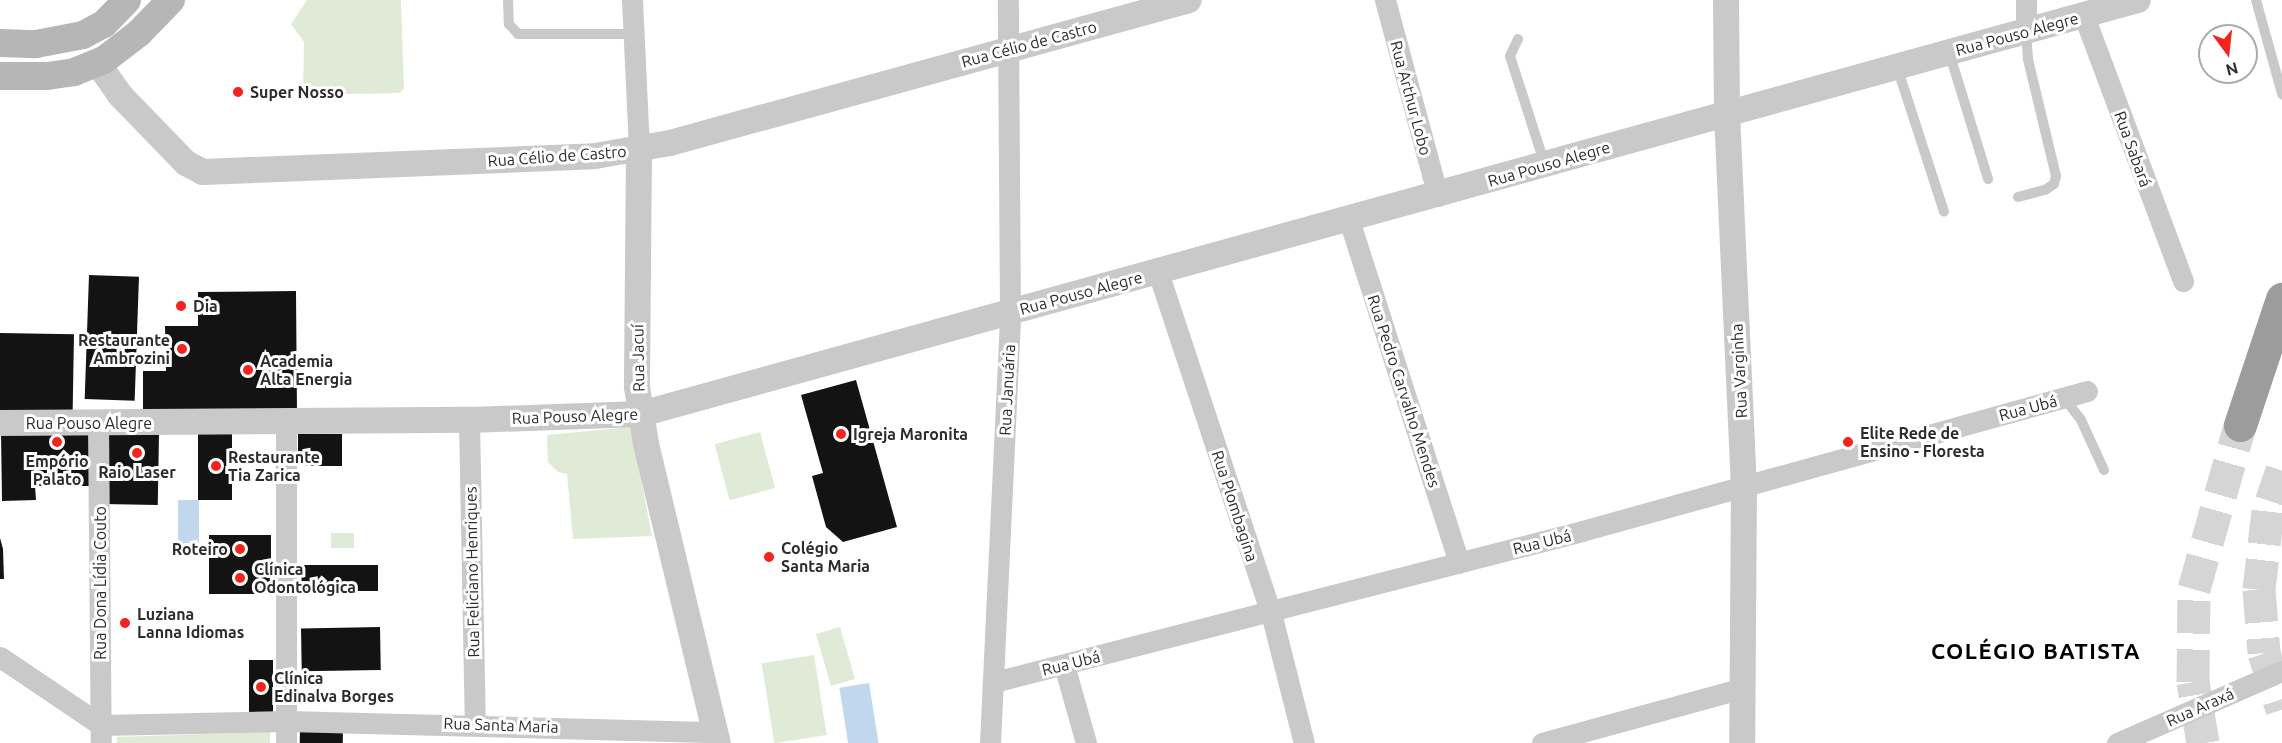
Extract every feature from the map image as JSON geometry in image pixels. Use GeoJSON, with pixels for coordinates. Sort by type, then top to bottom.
{"type":"FeatureCollection","features":[{"type":"Feature","properties":{"kind":"highway"},"geometry":{"type":"LineString","coordinates":[[2240,425],[2282,299]]}},
{"type":"Feature","properties":{"kind":"main road"},"geometry":{"type":"LineString","coordinates":[[0,43],[36,44],[83,35],[104,24],[127,0]]}},
{"type":"Feature","properties":{"kind":"main road"},"geometry":{"type":"LineString","coordinates":[[0,76],[47,76],[74,72],[104,60],[139,33],[171,0]]}},
{"type":"Feature","properties":{"kind":"street","name":"Rua Jacuí"},"geometry":{"type":"LineString","coordinates":[[632,0],[639,150],[637,387],[641,414],[717,737]]}},
{"type":"Feature","properties":{"kind":"street","name":"Rua Januária"},"geometry":{"type":"LineString","coordinates":[[990,743],[1010,313],[1008,0]]}},
{"type":"Feature","properties":{"kind":"street","name":"Rua Célio de Castro"},"geometry":{"type":"LineString","coordinates":[[104,60],[104,72],[120,95],[186,163],[203,172],[595,156],[639,150],[1189,0]]}},
{"type":"Feature","properties":{"kind":"street","name":"Rua Arthur Lobo"},"geometry":{"type":"LineString","coordinates":[[1385,0],[1438,196]]}},
{"type":"Feature","properties":{"kind":"street","name":"Rua Varginha"},"geometry":{"type":"LineString","coordinates":[[1726,0],[1727,114],[1744,486],[1739,689],[1742,743]]}},
{"type":"Feature","properties":{"kind":"street"},"geometry":{"type":"LineString","coordinates":[[2026,0],[2026,30]]}},
{"type":"Feature","properties":{"kind":"street","name":"Rua Pouso Alegre"},"geometry":{"type":"LineString","coordinates":[[0,423],[469,420],[641,414],[1438,196],[2138,0]]}},
{"type":"Feature","properties":{"kind":"street","name":"Rua Sabará"},"geometry":{"type":"LineString","coordinates":[[2084,16],[2183,281]]}},
{"type":"Feature","properties":{"kind":"street","name":"Rua Pedro Carvalho Mendes"},"geometry":{"type":"LineString","coordinates":[[1349,220],[1459,563]]}},
{"type":"Feature","properties":{"kind":"street","name":"Rua Plombagina"},"geometry":{"type":"LineString","coordinates":[[1158,272],[1271,613],[1304,743]]}},
{"type":"Feature","properties":{"kind":"street","name":"Rua Ubá"},"geometry":{"type":"LineString","coordinates":[[993,682],[1271,613],[1459,563],[2087,391]]}},
{"type":"Feature","properties":{"kind":"street","name":"Rua Feliciano Henriques"},"geometry":{"type":"LineString","coordinates":[[469,420],[475,724]]}},
{"type":"Feature","properties":{"kind":"street"},"geometry":{"type":"LineString","coordinates":[[286,421],[286,743]]}},
{"type":"Feature","properties":{"kind":"street","name":"Rua Dona Lídia Couto"},"geometry":{"type":"LineString","coordinates":[[98,424],[101,734]]}},
{"type":"Feature","properties":{"kind":"street"},"geometry":{"type":"LineString","coordinates":[[0,657],[101,734]]}},
{"type":"Feature","properties":{"kind":"street"},"geometry":{"type":"LineString","coordinates":[[1064,665],[1086,743]]}},
{"type":"Feature","properties":{"kind":"street","name":"Rua Araxá"},"geometry":{"type":"LineString","coordinates":[[2117,743],[2282,671]]}},
{"type":"Feature","properties":{"kind":"street"},"geometry":{"type":"LineString","coordinates":[[1542,743],[1739,689]]}},
{"type":"Feature","properties":{"kind":"street","name":"Rua Santa Maria"},"geometry":{"type":"LineString","coordinates":[[101,734],[287,721],[475,724],[717,737]]}},
{"type":"Feature","properties":{"kind":"lane"},"geometry":{"type":"LineString","coordinates":[[508,0],[508,24],[518,34],[634,34]]}},
{"type":"Feature","properties":{"kind":"lane"},"geometry":{"type":"LineString","coordinates":[[2256,0],[2282,94]]}},
{"type":"Feature","properties":{"kind":"lane"},"geometry":{"type":"LineString","coordinates":[[2018,196],[2045,190],[2054,184],[2056,176],[2028,59],[2026,30]]}},
{"type":"Feature","properties":{"kind":"lane"},"geometry":{"type":"LineString","coordinates":[[1518,39],[1510,56],[1546,165]]}},
{"type":"Feature","properties":{"kind":"lane"},"geometry":{"type":"LineString","coordinates":[[1949,52],[1988,179]]}},
{"type":"Feature","properties":{"kind":"lane"},"geometry":{"type":"LineString","coordinates":[[1896,67],[1944,212]]}},
{"type":"Feature","properties":{"kind":"lane"},"geometry":{"type":"LineString","coordinates":[[2259,399],[2268,380]]}},
{"type":"Feature","properties":{"kind":"lane"},"geometry":{"type":"LineString","coordinates":[[2064,398],[2081,420],[2104,470]]}},
{"type":"Feature","properties":{"kind":"green space"},"geometry":{"type":"Polygon","coordinates":[[[307,0],[401,0],[404,88],[400,93],[303,95],[304,42],[291,24],[307,0]]]}},
{"type":"Feature","properties":{"kind":"green space"},"geometry":{"type":"Polygon","coordinates":[[[631,427],[652,536],[573,539],[567,474],[558,472],[548,462],[547,435],[631,427]]]}},
{"type":"Feature","properties":{"kind":"green space"},"geometry":{"type":"Polygon","coordinates":[[[760,432],[775,488],[730,500],[715,444],[760,432]]]}},
{"type":"Feature","properties":{"kind":"green space"},"geometry":{"type":"Polygon","coordinates":[[[331,533],[354,533],[354,548],[331,548],[331,533]]]}},
{"type":"Feature","properties":{"kind":"green space"},"geometry":{"type":"Polygon","coordinates":[[[840,627],[855,679],[831,686],[816,634],[840,627]]]}},
{"type":"Feature","properties":{"kind":"green space"},"geometry":{"type":"Polygon","coordinates":[[[814,655],[827,735],[774,743],[762,663],[814,655]]]}},
{"type":"Feature","properties":{"kind":"green space"},"geometry":{"type":"Polygon","coordinates":[[[270,732],[270,743],[117,743],[117,737],[270,732]]]}},
{"type":"Feature","properties":{"kind":"water"},"geometry":{"type":"Polygon","coordinates":[[[178,500],[199,500],[199,554],[178,554],[178,500]]]}},
{"type":"Feature","properties":{"kind":"water"},"geometry":{"type":"Polygon","coordinates":[[[869,683],[879,743],[848,743],[839,688],[869,683]]]}},
{"type":"Feature","properties":{"kind":"building"},"geometry":{"type":"Polygon","coordinates":[[[89,275],[139,277],[135,401],[85,399],[89,275]]]}},
{"type":"Feature","properties":{"kind":"building","name":"Academia Alta Energia"},"geometry":{"type":"Polygon","coordinates":[[[296,291],[297,414],[143,415],[143,371],[166,371],[165,326],[198,326],[198,292],[296,291]]]}},
{"type":"Feature","properties":{"kind":"building"},"geometry":{"type":"Polygon","coordinates":[[[0,333],[74,334],[73,415],[0,414],[0,333]]]}},
{"type":"Feature","properties":{"kind":"building","name":"Igreja Maronita"},"geometry":{"type":"Polygon","coordinates":[[[856,380],[897,527],[843,542],[826,527],[812,476],[823,473],[801,395],[856,380]]]}},
{"type":"Feature","properties":{"kind":"building"},"geometry":{"type":"Polygon","coordinates":[[[1,433],[92,433],[92,486],[35,486],[36,500],[2,501],[1,433]]]}},
{"type":"Feature","properties":{"kind":"building"},"geometry":{"type":"Polygon","coordinates":[[[104,433],[159,434],[158,505],[103,504],[104,433]]]}},
{"type":"Feature","properties":{"kind":"building","name":"Restaurante Tia Zarica"},"geometry":{"type":"Polygon","coordinates":[[[198,433],[232,433],[232,500],[198,500],[198,433]]]}},
{"type":"Feature","properties":{"kind":"building"},"geometry":{"type":"Polygon","coordinates":[[[298,434],[342,434],[342,466],[298,466],[298,434]]]}},
{"type":"Feature","properties":{"kind":"building"},"geometry":{"type":"Polygon","coordinates":[[[209,535],[271,535],[271,594],[209,594],[209,535]]]}},
{"type":"Feature","properties":{"kind":"building"},"geometry":{"type":"Polygon","coordinates":[[[0,538],[3,549],[4,579],[0,579],[0,538]]]}},
{"type":"Feature","properties":{"kind":"building"},"geometry":{"type":"Polygon","coordinates":[[[300,565],[378,565],[378,591],[300,591],[300,565]]]}},
{"type":"Feature","properties":{"kind":"building"},"geometry":{"type":"Polygon","coordinates":[[[380,627],[381,670],[302,671],[301,628],[380,627]]]}},
{"type":"Feature","properties":{"kind":"building","name":"Clínica Edinalva Borges"},"geometry":{"type":"Polygon","coordinates":[[[249,660],[273,660],[273,713],[249,713],[249,660]]]}},
{"type":"Feature","properties":{"kind":"building"},"geometry":{"type":"Polygon","coordinates":[[[300,728],[343,729],[343,743],[300,743],[300,728]]]}},
{"type":"Feature","properties":{"kind":"tunnel"},"geometry":{"type":"LineString","coordinates":[[2203,743],[2193,682],[2194,589],[2240,425]]}},
{"type":"Feature","properties":{"kind":"tunnel"},"geometry":{"type":"LineString","coordinates":[[2282,470],[2268,511],[2259,589],[2264,653],[2282,709]]}},
{"type":"Feature","properties":{"kind":"place","name":"Super Nosso"},"geometry":{"type":"Point","coordinates":[238,92]}},
{"type":"Feature","properties":{"kind":"place","name":"Dia"},"geometry":{"type":"Point","coordinates":[181,306]}},
{"type":"Feature","properties":{"kind":"place","name":"Restaurante Ambrozini"},"geometry":{"type":"Point","coordinates":[182,349]}},
{"type":"Feature","properties":{"kind":"place","name":"Academia Alta Energia"},"geometry":{"type":"Point","coordinates":[248,370]}},
{"type":"Feature","properties":{"kind":"place","name":"Igreja Maronita"},"geometry":{"type":"Point","coordinates":[841,434]}},
{"type":"Feature","properties":{"kind":"place","name":"Empório Palato"},"geometry":{"type":"Point","coordinates":[57,442]}},
{"type":"Feature","properties":{"kind":"place","name":"Elite Rede de Ensino - Floresta"},"geometry":{"type":"Point","coordinates":[1848,442]}},
{"type":"Feature","properties":{"kind":"place","name":"Raio Laser"},"geometry":{"type":"Point","coordinates":[137,453]}},
{"type":"Feature","properties":{"kind":"place","name":"Restaurante Tia Zarica"},"geometry":{"type":"Point","coordinates":[216,466]}},
{"type":"Feature","properties":{"kind":"place","name":"Roteiro"},"geometry":{"type":"Point","coordinates":[240,549]}},
{"type":"Feature","properties":{"kind":"place","name":"Colégio Santa Maria"},"geometry":{"type":"Point","coordinates":[769,557]}},
{"type":"Feature","properties":{"kind":"place","name":"Clínica Odontológica"},"geometry":{"type":"Point","coordinates":[240,578]}},
{"type":"Feature","properties":{"kind":"place","name":"Luziana Lanna Idiomas"},"geometry":{"type":"Point","coordinates":[125,623]}},
{"type":"Feature","properties":{"kind":"place","name":"Clínica Edinalva Borges"},"geometry":{"type":"Point","coordinates":[261,687]}},
{"type":"Feature","properties":{"kind":"district","name":"COLÉGIO BATISTA"},"geometry":{"type":"Point","coordinates":[2036,651]}}]}
